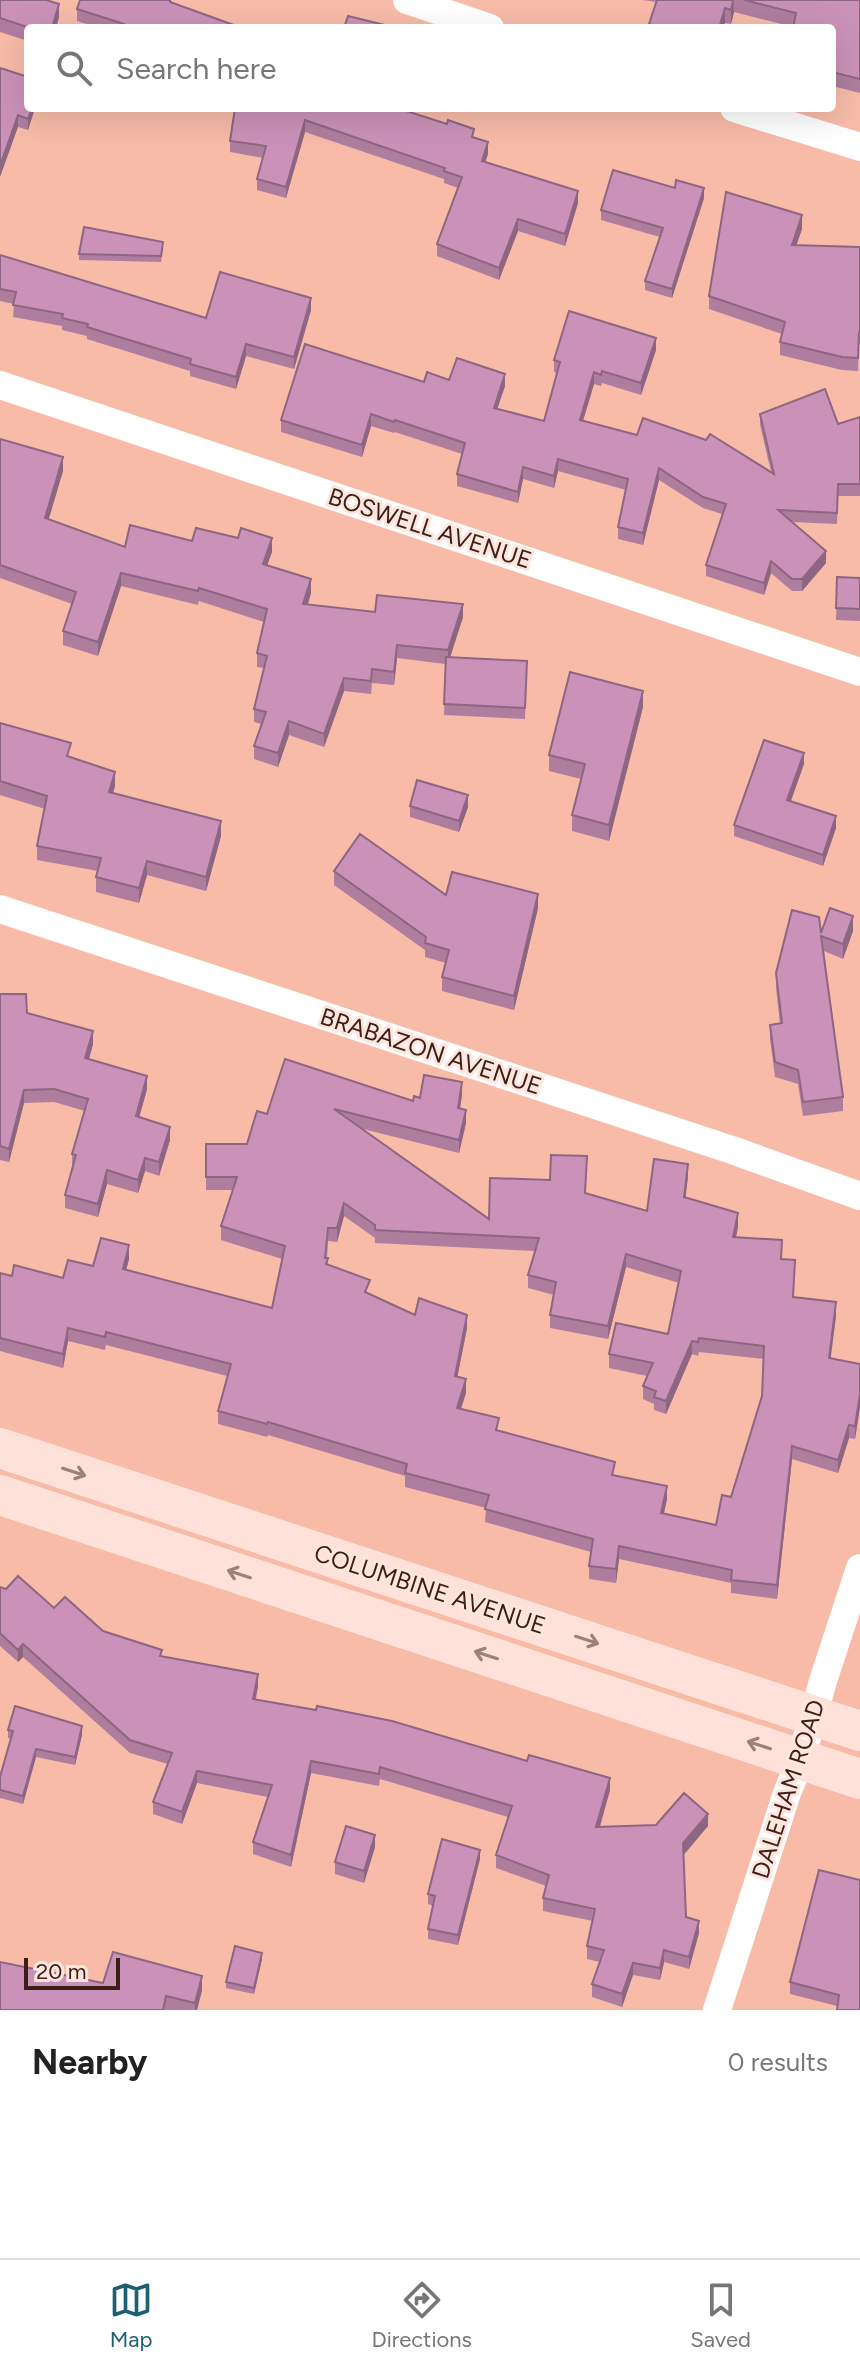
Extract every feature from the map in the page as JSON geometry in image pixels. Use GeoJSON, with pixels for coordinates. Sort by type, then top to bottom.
{"type":"FeatureCollection","features":[{"type":"Feature","properties":{"kind":"main road","name":"COLUMBINE AVENUE"},"geometry":{"type":"LineString","coordinates":[[0,1448],[860,1731]]}},
{"type":"Feature","properties":{"kind":"main road","name":"COLUMBINE AVENUE"},"geometry":{"type":"LineString","coordinates":[[0,1495],[860,1779]]}},
{"type":"Feature","properties":{"kind":"main road"},"geometry":{"type":"LineString","coordinates":[[179,1554],[195,1511]]}},
{"type":"Feature","properties":{"kind":"street"},"geometry":{"type":"LineString","coordinates":[[407,0],[478,24]]}},
{"type":"Feature","properties":{"kind":"street"},"geometry":{"type":"LineString","coordinates":[[747,112],[860,147]]}},
{"type":"Feature","properties":{"kind":"street","name":"BOSWELL AVENUE"},"geometry":{"type":"LineString","coordinates":[[0,385],[860,672]]}},
{"type":"Feature","properties":{"kind":"street","name":"BRABAZON AVENUE"},"geometry":{"type":"LineString","coordinates":[[0,909],[732,1150],[860,1196]]}},
{"type":"Feature","properties":{"kind":"street","name":"DALEHAM ROAD"},"geometry":{"type":"LineString","coordinates":[[717,2010],[787,1793],[801,1759],[860,1568]]}},
{"type":"Feature","properties":{"kind":"building"},"geometry":{"type":"Polygon","coordinates":[[[0,0],[46,0],[59,4],[53,24],[24,26],[0,18],[0,0]]]}},
{"type":"Feature","properties":{"kind":"building"},"geometry":{"type":"Polygon","coordinates":[[[80,0],[170,0],[231,24],[124,24],[77,9],[80,0]]]}},
{"type":"Feature","properties":{"kind":"building"},"geometry":{"type":"Polygon","coordinates":[[[657,0],[733,0],[731,10],[725,8],[720,24],[649,24],[657,0]]]}},
{"type":"Feature","properties":{"kind":"building"},"geometry":{"type":"Polygon","coordinates":[[[744,0],[860,0],[860,79],[836,73],[836,24],[794,24],[796,13],[744,0]]]}},
{"type":"Feature","properties":{"kind":"building"},"geometry":{"type":"Polygon","coordinates":[[[348,16],[381,24],[345,24],[348,16]]]}},
{"type":"Feature","properties":{"kind":"building"},"geometry":{"type":"Polygon","coordinates":[[[0,68],[24,76],[24,112],[31,112],[28,119],[18,115],[0,166],[0,68]]]}},
{"type":"Feature","properties":{"kind":"building"},"geometry":{"type":"Polygon","coordinates":[[[234,112],[410,112],[474,129],[472,137],[488,142],[482,161],[578,191],[565,234],[518,219],[499,268],[437,244],[462,177],[444,171],[445,168],[305,120],[286,187],[257,179],[266,146],[230,141],[234,112]]]}},
{"type":"Feature","properties":{"kind":"building"},"geometry":{"type":"Polygon","coordinates":[[[613,170],[675,188],[676,180],[704,188],[672,289],[645,281],[663,228],[601,210],[613,170]]]}},
{"type":"Feature","properties":{"kind":"building"},"geometry":{"type":"Polygon","coordinates":[[[726,192],[802,215],[792,245],[860,247],[858,358],[780,342],[785,322],[709,296],[726,192]]]}},
{"type":"Feature","properties":{"kind":"building"},"geometry":{"type":"Polygon","coordinates":[[[84,227],[163,242],[161,256],[79,254],[84,227]]]}},
{"type":"Feature","properties":{"kind":"building"},"geometry":{"type":"Polygon","coordinates":[[[0,255],[206,318],[220,272],[311,298],[294,357],[246,344],[236,377],[190,364],[191,359],[87,327],[88,324],[62,318],[63,314],[13,305],[16,292],[0,289],[0,255]]]}},
{"type":"Feature","properties":{"kind":"building"},"geometry":{"type":"Polygon","coordinates":[[[569,311],[656,338],[641,383],[602,371],[601,375],[594,372],[580,420],[637,435],[643,418],[706,440],[710,434],[774,474],[760,414],[825,389],[838,424],[860,417],[860,484],[838,484],[837,513],[778,510],[826,551],[802,579],[792,579],[771,561],[764,583],[706,565],[726,504],[703,497],[659,468],[643,533],[618,527],[628,479],[558,459],[554,476],[523,467],[518,492],[457,474],[465,443],[395,420],[371,414],[362,445],[281,420],[305,344],[424,382],[427,372],[449,380],[457,358],[505,374],[494,408],[544,421],[560,362],[554,360],[569,311]]]}},
{"type":"Feature","properties":{"kind":"building"},"geometry":{"type":"Polygon","coordinates":[[[0,439],[63,457],[45,518],[125,547],[130,525],[192,541],[196,528],[238,538],[241,528],[272,538],[263,564],[311,579],[303,604],[375,612],[377,595],[463,604],[448,650],[397,645],[394,672],[372,669],[371,681],[344,678],[324,734],[289,721],[278,753],[254,746],[266,712],[254,709],[267,656],[257,653],[267,609],[199,588],[198,591],[121,573],[98,642],[63,631],[76,592],[0,565],[0,439]]]}},
{"type":"Feature","properties":{"kind":"building"},"geometry":{"type":"Polygon","coordinates":[[[837,577],[860,578],[860,609],[836,608],[837,577]]]}},
{"type":"Feature","properties":{"kind":"building"},"geometry":{"type":"Polygon","coordinates":[[[446,657],[527,661],[525,708],[444,704],[446,657]]]}},
{"type":"Feature","properties":{"kind":"building"},"geometry":{"type":"Polygon","coordinates":[[[570,672],[643,691],[609,825],[572,815],[585,764],[549,755],[570,672]]]}},
{"type":"Feature","properties":{"kind":"building"},"geometry":{"type":"Polygon","coordinates":[[[0,723],[71,743],[67,756],[115,772],[109,792],[221,821],[206,877],[147,861],[139,888],[96,877],[101,858],[37,846],[47,796],[0,781],[0,723]]]}},
{"type":"Feature","properties":{"kind":"building"},"geometry":{"type":"Polygon","coordinates":[[[764,740],[804,753],[787,800],[836,816],[823,855],[734,825],[764,740]]]}},
{"type":"Feature","properties":{"kind":"building"},"geometry":{"type":"Polygon","coordinates":[[[417,780],[468,795],[459,821],[410,806],[417,780]]]}},
{"type":"Feature","properties":{"kind":"building"},"geometry":{"type":"Polygon","coordinates":[[[360,834],[446,895],[452,872],[538,894],[514,996],[442,977],[449,950],[425,943],[426,937],[334,871],[360,834]]]}},
{"type":"Feature","properties":{"kind":"building"},"geometry":{"type":"Polygon","coordinates":[[[830,908],[853,916],[843,944],[821,936],[843,1097],[803,1102],[798,1070],[775,1062],[770,1025],[782,1023],[776,973],[792,910],[819,917],[821,933],[830,908]]]}},
{"type":"Feature","properties":{"kind":"building"},"geometry":{"type":"Polygon","coordinates":[[[0,994],[26,994],[27,1013],[93,1031],[85,1058],[147,1076],[136,1116],[170,1127],[159,1162],[145,1158],[138,1180],[107,1170],[98,1204],[65,1195],[76,1155],[72,1154],[88,1099],[54,1089],[24,1090],[9,1149],[0,1146],[0,994]]]}},
{"type":"Feature","properties":{"kind":"building"},"geometry":{"type":"Polygon","coordinates":[[[285,1059],[413,1101],[414,1096],[420,1098],[424,1075],[462,1082],[458,1108],[466,1110],[459,1140],[334,1109],[489,1219],[490,1178],[550,1180],[551,1155],[587,1156],[585,1193],[647,1211],[654,1159],[688,1164],[684,1197],[738,1213],[733,1237],[782,1240],[781,1259],[795,1260],[793,1297],[836,1302],[829,1358],[860,1364],[860,1394],[855,1426],[849,1425],[838,1460],[792,1446],[777,1585],[731,1580],[732,1570],[619,1546],[616,1569],[589,1566],[593,1539],[485,1509],[489,1495],[405,1473],[407,1464],[268,1422],[218,1411],[231,1364],[106,1332],[105,1337],[68,1328],[63,1354],[0,1338],[0,1273],[12,1276],[14,1265],[63,1278],[68,1260],[93,1266],[101,1238],[129,1245],[123,1269],[272,1308],[285,1246],[221,1226],[237,1177],[206,1177],[206,1144],[247,1144],[257,1111],[267,1114],[285,1059]],[[344,1203],[337,1228],[328,1228],[326,1264],[370,1280],[365,1292],[415,1315],[419,1298],[467,1315],[455,1376],[466,1379],[457,1408],[499,1418],[496,1430],[615,1462],[612,1475],[667,1486],[661,1513],[716,1525],[722,1495],[731,1497],[762,1396],[764,1346],[699,1338],[698,1342],[692,1341],[666,1401],[654,1397],[656,1391],[643,1386],[653,1363],[609,1354],[616,1323],[668,1334],[681,1271],[626,1254],[608,1326],[550,1315],[556,1282],[528,1275],[539,1238],[375,1230],[375,1225],[344,1203]]]}},
{"type":"Feature","properties":{"kind":"building"},"geometry":{"type":"Polygon","coordinates":[[[18,1576],[54,1608],[65,1597],[103,1631],[162,1650],[160,1656],[258,1674],[253,1699],[316,1710],[317,1706],[392,1721],[527,1761],[529,1755],[610,1778],[596,1827],[656,1825],[684,1793],[708,1814],[683,1843],[686,1917],[699,1921],[689,1957],[664,1950],[660,1968],[633,1963],[622,1994],[592,1984],[604,1950],[587,1946],[595,1909],[543,1898],[549,1875],[496,1855],[512,1806],[380,1767],[379,1774],[311,1761],[291,1855],[253,1842],[272,1785],[197,1771],[182,1812],[153,1802],[172,1753],[130,1740],[23,1644],[18,1650],[0,1633],[0,1587],[6,1589],[18,1576]]]}},
{"type":"Feature","properties":{"kind":"building"},"geometry":{"type":"Polygon","coordinates":[[[15,1706],[82,1726],[75,1757],[36,1749],[23,1796],[0,1790],[0,1777],[13,1731],[8,1730],[15,1706]]]}},
{"type":"Feature","properties":{"kind":"building"},"geometry":{"type":"Polygon","coordinates":[[[346,1826],[375,1835],[364,1871],[335,1862],[346,1826]]]}},
{"type":"Feature","properties":{"kind":"building"},"geometry":{"type":"Polygon","coordinates":[[[442,1839],[480,1850],[458,1935],[428,1929],[435,1896],[428,1894],[442,1839]]]}},
{"type":"Feature","properties":{"kind":"building"},"geometry":{"type":"Polygon","coordinates":[[[819,1870],[860,1880],[860,2010],[837,2010],[839,1995],[790,1982],[819,1870]]]}},
{"type":"Feature","properties":{"kind":"building"},"geometry":{"type":"Polygon","coordinates":[[[235,1946],[262,1953],[254,1988],[226,1982],[235,1946]]]}},
{"type":"Feature","properties":{"kind":"building"},"geometry":{"type":"Polygon","coordinates":[[[113,1952],[202,1976],[195,2003],[166,1996],[163,2010],[0,2010],[0,1962],[103,1983],[113,1952]]]}}]}
